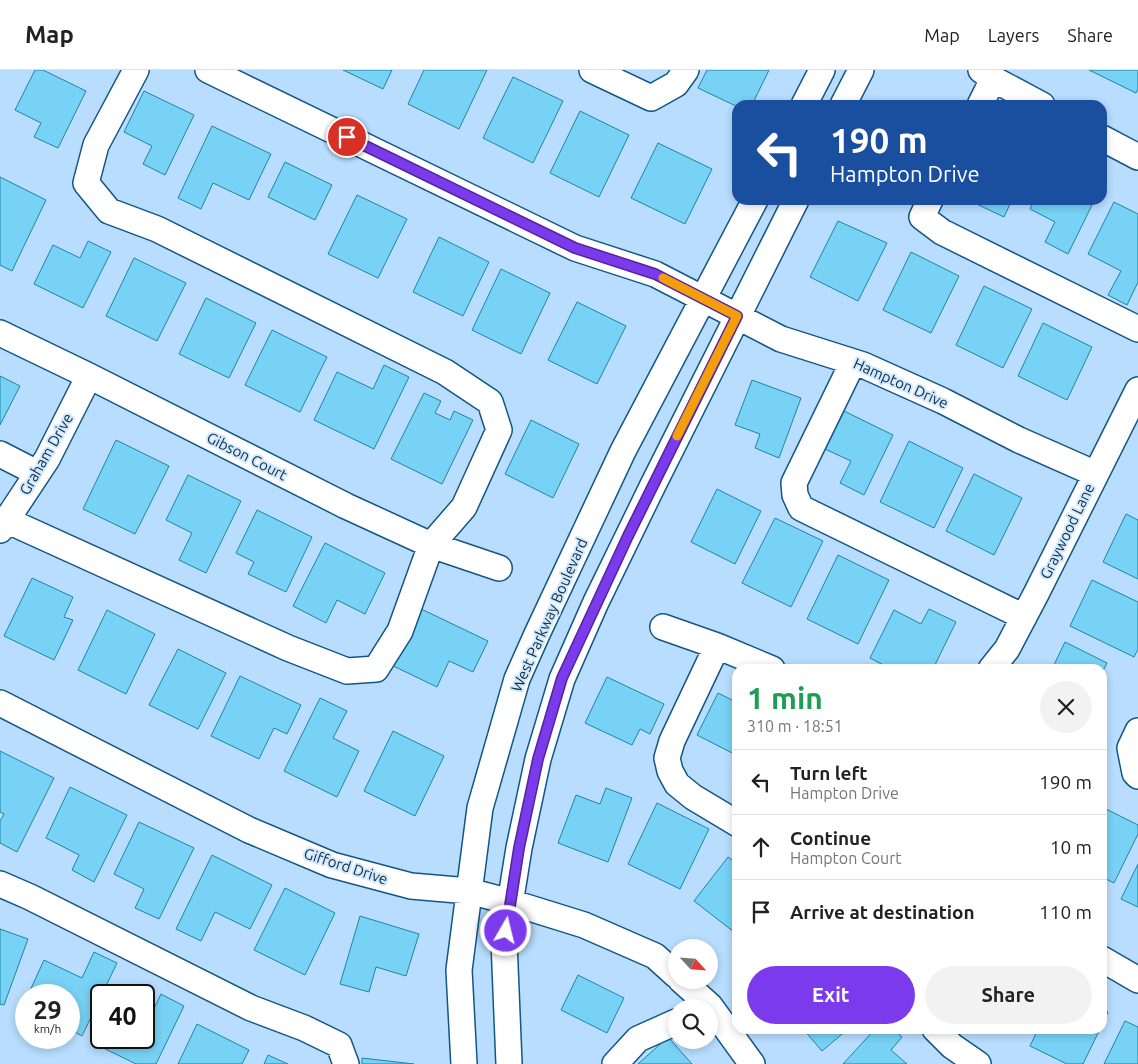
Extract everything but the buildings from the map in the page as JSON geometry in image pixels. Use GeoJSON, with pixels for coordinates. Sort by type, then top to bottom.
{"type":"FeatureCollection","features":[{"type":"Feature","properties":{"kind":"street"},"geometry":{"type":"LineString","coordinates":[[3,525],[288,648],[348,671],[376,668],[400,631],[431,545],[464,507],[499,430],[490,402],[445,372],[157,229],[109,211],[86,183],[96,145],[136,70]]}},
{"type":"Feature","properties":{"kind":"street","name":"Hampton Drive"},"geometry":{"type":"LineString","coordinates":[[208,70],[575,248],[655,274],[781,339],[853,362],[943,401],[1019,440],[1096,474]]}},
{"type":"Feature","properties":{"kind":"street"},"geometry":{"type":"LineString","coordinates":[[592,70],[651,98],[676,84],[686,70]]}},
{"type":"Feature","properties":{"kind":"street"},"geometry":{"type":"LineString","coordinates":[[807,100],[822,70]]}},
{"type":"Feature","properties":{"kind":"street"},"geometry":{"type":"LineString","coordinates":[[846,100],[861,70]]}},
{"type":"Feature","properties":{"kind":"street"},"geometry":{"type":"LineString","coordinates":[[981,100],[987,74],[1033,100]]}},
{"type":"Feature","properties":{"kind":"street"},"geometry":{"type":"LineString","coordinates":[[1107,141],[1138,157]]}},
{"type":"Feature","properties":{"kind":"street","name":"West Parkway Boulevard"},"geometry":{"type":"LineString","coordinates":[[464,1064],[459,970],[480,808],[518,679],[537,634],[623,452],[752,205]]}},
{"type":"Feature","properties":{"kind":"street"},"geometry":{"type":"LineString","coordinates":[[509,1064],[504,941],[519,848],[538,759],[562,678],[596,602],[641,510],[793,205]]}},
{"type":"Feature","properties":{"kind":"street"},"geometry":{"type":"LineString","coordinates":[[928,205],[922,217],[942,232],[1138,329]]}},
{"type":"Feature","properties":{"kind":"street","name":"Gibson Court"},"geometry":{"type":"LineString","coordinates":[[0,334],[90,376],[346,506],[431,545],[499,568]]}},
{"type":"Feature","properties":{"kind":"street"},"geometry":{"type":"LineString","coordinates":[[853,362],[794,483],[795,495],[801,508],[1024,616]]}},
{"type":"Feature","properties":{"kind":"street","name":"Graham Drive"},"geometry":{"type":"LineString","coordinates":[[3,525],[47,458],[90,376]]}},
{"type":"Feature","properties":{"kind":"street","name":"Graywood Lane"},"geometry":{"type":"LineString","coordinates":[[996,664],[1007,649],[1138,390]]}},
{"type":"Feature","properties":{"kind":"street"},"geometry":{"type":"LineString","coordinates":[[0,454],[37,474]]}},
{"type":"Feature","properties":{"kind":"street"},"geometry":{"type":"LineString","coordinates":[[663,627],[760,664]]}},
{"type":"Feature","properties":{"kind":"street"},"geometry":{"type":"LineString","coordinates":[[717,646],[672,741],[667,758],[670,771],[678,784],[693,798],[732,821]]}},
{"type":"Feature","properties":{"kind":"street","name":"Gifford Drive"},"geometry":{"type":"LineString","coordinates":[[0,703],[249,830],[332,865],[411,886],[469,891],[510,902],[593,928],[655,956],[668,968]]}},
{"type":"Feature","properties":{"kind":"street"},"geometry":{"type":"LineString","coordinates":[[1138,732],[1130,748],[1135,773],[1138,776]]}},
{"type":"Feature","properties":{"kind":"street"},"geometry":{"type":"LineString","coordinates":[[0,884],[251,1008],[304,1028],[339,1045],[346,1064]]}},
{"type":"Feature","properties":{"kind":"street"},"geometry":{"type":"LineString","coordinates":[[1107,962],[1138,980]]}},
{"type":"Feature","properties":{"kind":"street"},"geometry":{"type":"LineString","coordinates":[[690,989],[701,999]]}},
{"type":"Feature","properties":{"kind":"street"},"geometry":{"type":"LineString","coordinates":[[718,1019],[752,1064]]}},
{"type":"Feature","properties":{"kind":"street"},"geometry":{"type":"LineString","coordinates":[[615,1064],[638,1039],[668,1026]]}},
{"type":"Feature","properties":{"kind":"street"},"geometry":{"type":"LineString","coordinates":[[941,1034],[952,1046],[978,1064]]}},
{"type":"Feature","properties":{"kind":"slow traffic"},"geometry":{"type":"LineString","coordinates":[[663,278],[737,316],[677,436]]}},
{"type":"Feature","properties":{"kind":"route"},"geometry":{"type":"LineString","coordinates":[[347,137],[575,248],[655,274],[737,316],[596,602],[562,678],[538,759],[519,848],[506,931]]}}]}
